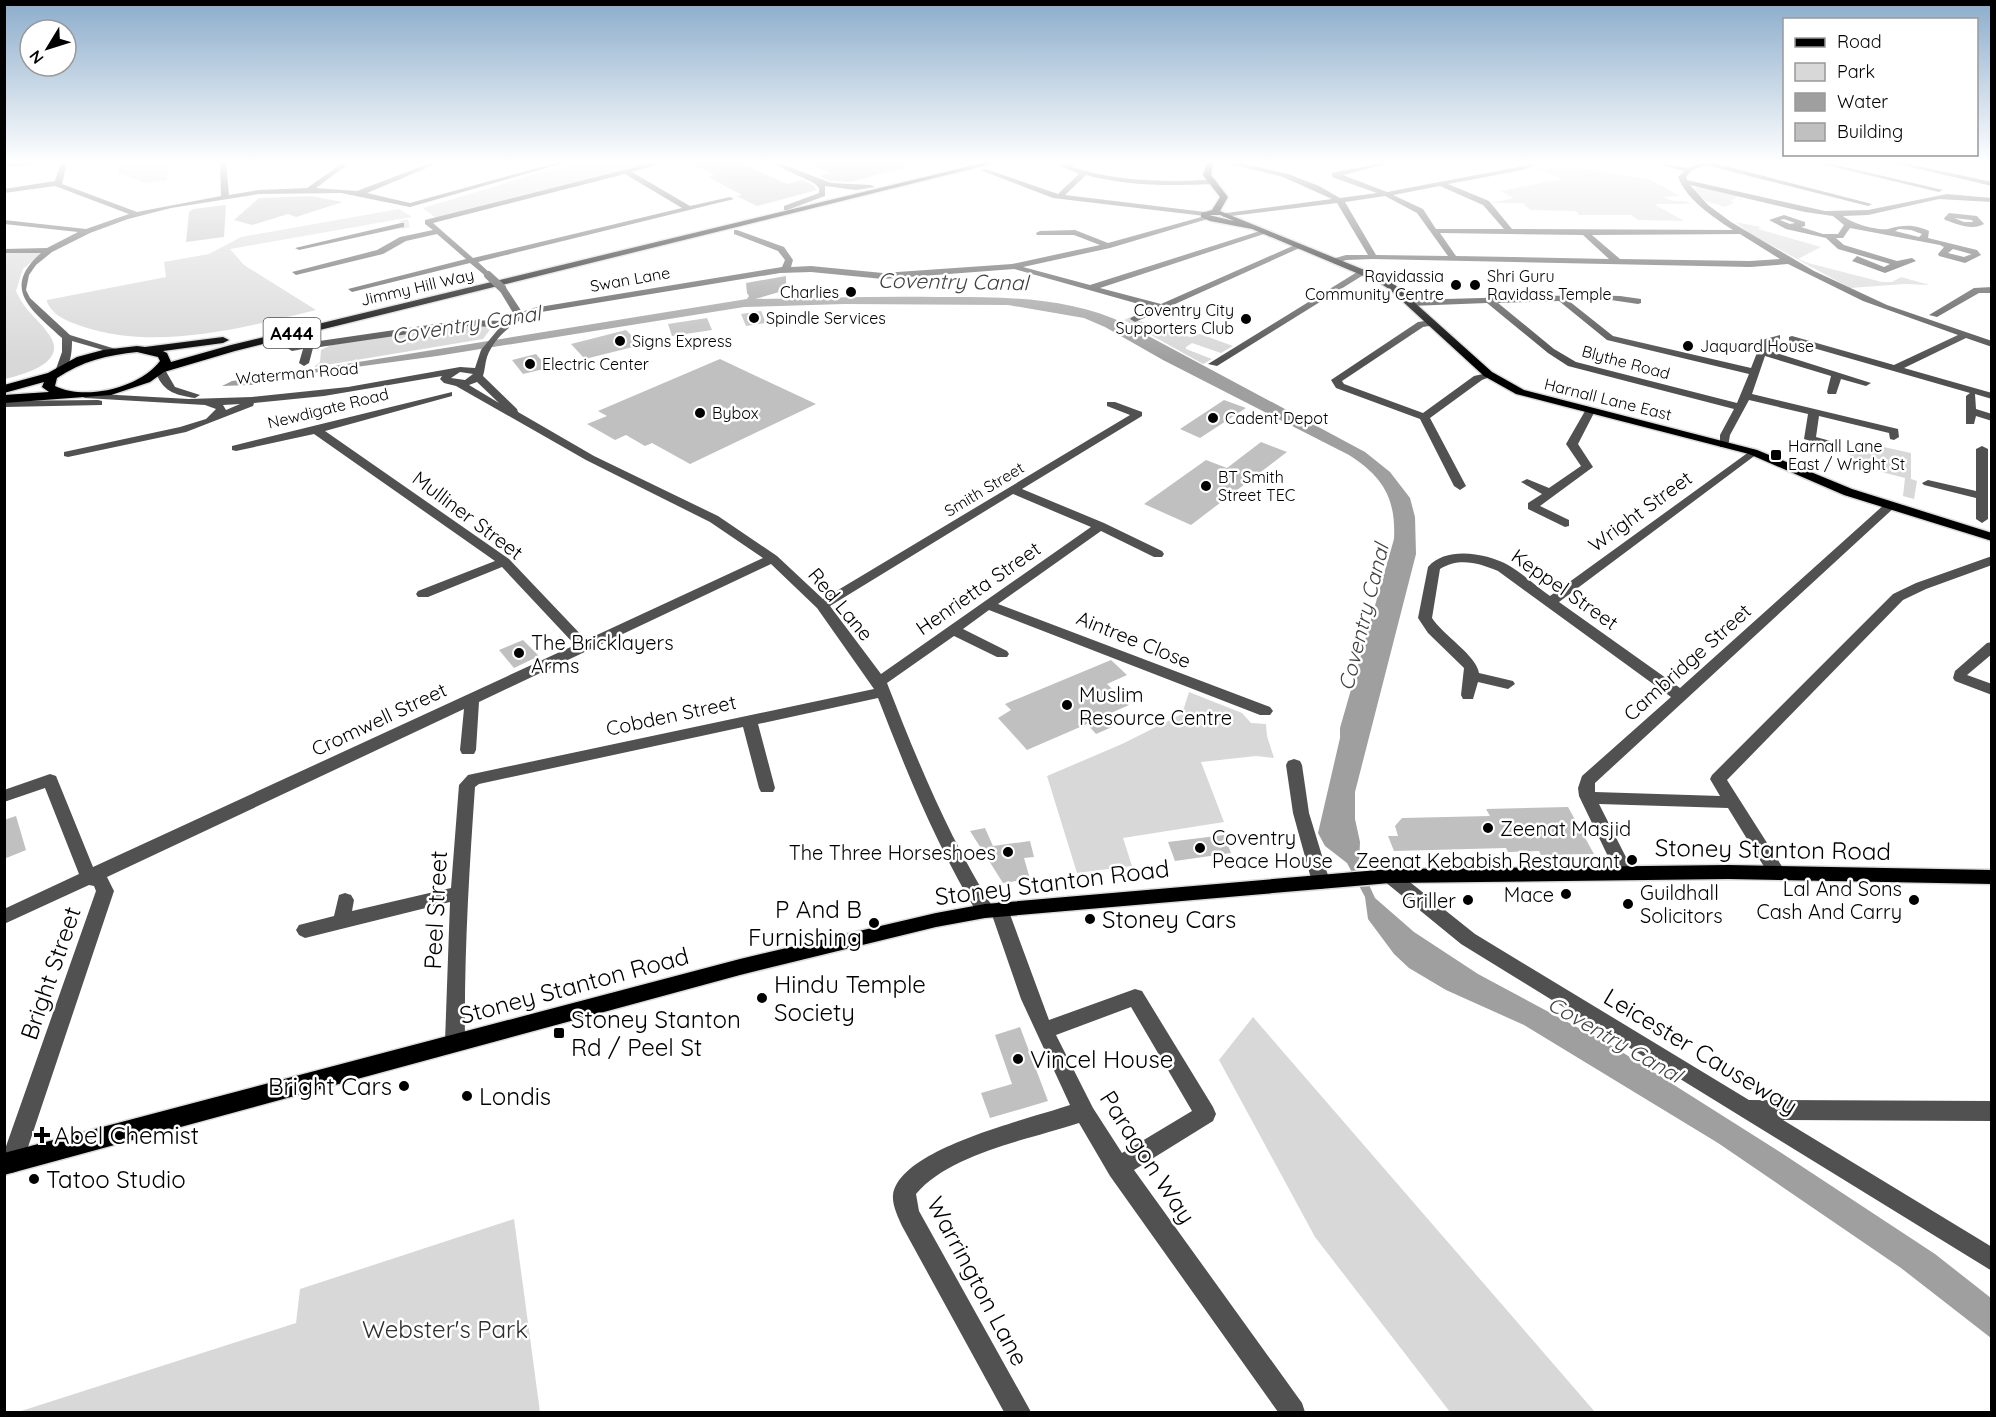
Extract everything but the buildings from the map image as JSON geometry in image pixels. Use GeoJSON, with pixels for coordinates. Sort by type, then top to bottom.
{"type":"FeatureCollection","features":[{"type":"Feature","properties":{"kind":"highway","name":"Jimmy Hill Way"},"geometry":{"type":"LineString","coordinates":[[148,350],[248,336],[344,315],[704,228]]}},
{"type":"Feature","properties":{"kind":"highway","name":"Jimmy Hill Way"},"geometry":{"type":"LineString","coordinates":[[4,399],[85,395],[126,387],[147,379],[161,370],[231,348],[731,228]]}},
{"type":"Feature","properties":{"kind":"highway"},"geometry":{"type":"LineString","coordinates":[[4,389],[30,382],[85,358],[117,351],[148,350],[163,355],[166,362],[161,370]]}},
{"type":"Feature","properties":{"kind":"highway"},"geometry":{"type":"LineString","coordinates":[[56,372],[48,382],[48,387],[54,392],[67,395]]}},
{"type":"Feature","properties":{"kind":"main road","name":"Harnall Lane East"},"geometry":{"type":"LineString","coordinates":[[1254,228],[1362,272],[1392,287],[1488,374],[1520,392],[1753,452],[1848,492],[1992,537]]}},
{"type":"Feature","properties":{"kind":"main road","name":"Stoney Stanton Road"},"geometry":{"type":"LineString","coordinates":[[8,1163],[455,1042],[740,968],[936,920],[992,910],[1386,877],[1777,873],[1992,877]]}},
{"type":"Feature","properties":{"kind":"street"},"geometry":{"type":"LineString","coordinates":[[61,228],[87,231]]}},
{"type":"Feature","properties":{"kind":"street"},"geometry":{"type":"LineString","coordinates":[[95,228],[49,250],[28,269],[22,290],[26,299],[67,337],[117,351]]}},
{"type":"Feature","properties":{"kind":"street"},"geometry":{"type":"LineString","coordinates":[[299,248],[387,228]]}},
{"type":"Feature","properties":{"kind":"street"},"geometry":{"type":"LineString","coordinates":[[435,228],[502,288],[519,315],[505,327],[484,353],[450,375]]}},
{"type":"Feature","properties":{"kind":"street"},"geometry":{"type":"LineString","coordinates":[[352,289],[609,228]]}},
{"type":"Feature","properties":{"kind":"street"},"geometry":{"type":"LineString","coordinates":[[1050,228],[1054,231]]}},
{"type":"Feature","properties":{"kind":"street","name":"Swan Lane"},"geometry":{"type":"LineString","coordinates":[[519,315],[786,270],[818,270],[883,276],[1012,267],[1107,246],[1166,228]]}},
{"type":"Feature","properties":{"kind":"street"},"geometry":{"type":"LineString","coordinates":[[1356,228],[1373,257]]}},
{"type":"Feature","properties":{"kind":"street"},"geometry":{"type":"LineString","coordinates":[[1432,228],[1454,259]]}},
{"type":"Feature","properties":{"kind":"street"},"geometry":{"type":"LineString","coordinates":[[1736,228],[1838,286],[1992,344]]}},
{"type":"Feature","properties":{"kind":"street"},"geometry":{"type":"LineString","coordinates":[[1799,228],[1829,237],[1843,235],[1846,228]]}},
{"type":"Feature","properties":{"kind":"street"},"geometry":{"type":"LineString","coordinates":[[1867,228],[1911,238],[1924,238],[1951,247]]}},
{"type":"Feature","properties":{"kind":"street"},"geometry":{"type":"LineString","coordinates":[[296,272],[314,270],[380,252],[404,239],[439,231]]}},
{"type":"Feature","properties":{"kind":"street"},"geometry":{"type":"LineString","coordinates":[[1040,233],[1054,231],[1084,234],[1107,246]]}},
{"type":"Feature","properties":{"kind":"street"},"geometry":{"type":"LineString","coordinates":[[1434,231],[1705,234],[1741,232]]}},
{"type":"Feature","properties":{"kind":"street"},"geometry":{"type":"LineString","coordinates":[[737,232],[775,245],[785,252],[789,260],[786,270]]}},
{"type":"Feature","properties":{"kind":"street"},"geometry":{"type":"LineString","coordinates":[[1090,288],[1266,232]]}},
{"type":"Feature","properties":{"kind":"street"},"geometry":{"type":"LineString","coordinates":[[1586,233],[1618,262]]}},
{"type":"Feature","properties":{"kind":"street"},"geometry":{"type":"LineString","coordinates":[[1829,237],[1837,246],[1864,255],[1856,261],[1885,270],[1897,264],[1912,261]]}},
{"type":"Feature","properties":{"kind":"street"},"geometry":{"type":"LineString","coordinates":[[1135,319],[1300,246]]}},
{"type":"Feature","properties":{"kind":"street"},"geometry":{"type":"LineString","coordinates":[[4,251],[49,250]]}},
{"type":"Feature","properties":{"kind":"street"},"geometry":{"type":"LineString","coordinates":[[1335,261],[1346,258],[1373,257],[1750,264],[1792,261]]}},
{"type":"Feature","properties":{"kind":"street"},"geometry":{"type":"LineString","coordinates":[[1012,267],[1160,307]]}},
{"type":"Feature","properties":{"kind":"street"},"geometry":{"type":"LineString","coordinates":[[1213,364],[1362,272]]}},
{"type":"Feature","properties":{"kind":"street"},"geometry":{"type":"LineString","coordinates":[[1923,313],[1938,317],[1977,290],[1988,289]]}},
{"type":"Feature","properties":{"kind":"street"},"geometry":{"type":"LineString","coordinates":[[1410,303],[1565,298],[1623,298],[1638,301]]}},
{"type":"Feature","properties":{"kind":"street"},"geometry":{"type":"LineString","coordinates":[[1565,298],[1563,300],[1610,338],[1754,372]]}},
{"type":"Feature","properties":{"kind":"street","name":"Blythe Road"},"geometry":{"type":"LineString","coordinates":[[1489,300],[1551,351],[1572,364],[1739,407]]}},
{"type":"Feature","properties":{"kind":"street"},"geometry":{"type":"LineString","coordinates":[[292,348],[307,354],[463,323],[505,327]]}},
{"type":"Feature","properties":{"kind":"street"},"geometry":{"type":"LineString","coordinates":[[1432,323],[1421,324],[1336,380],[1340,386],[1424,417],[1460,486]]}},
{"type":"Feature","properties":{"kind":"street"},"geometry":{"type":"LineString","coordinates":[[1896,369],[1966,335]]}},
{"type":"Feature","properties":{"kind":"street"},"geometry":{"type":"LineString","coordinates":[[56,372],[68,352],[67,337]]}},
{"type":"Feature","properties":{"kind":"street"},"geometry":{"type":"LineString","coordinates":[[1724,445],[1725,435],[1746,396],[1765,342],[1778,338]]}},
{"type":"Feature","properties":{"kind":"street"},"geometry":{"type":"LineString","coordinates":[[1797,340],[1992,396]]}},
{"type":"Feature","properties":{"kind":"street"},"geometry":{"type":"LineString","coordinates":[[1762,352],[1866,383]]}},
{"type":"Feature","properties":{"kind":"street"},"geometry":{"type":"LineString","coordinates":[[450,375],[458,383],[471,381],[478,374],[484,353]]}},
{"type":"Feature","properties":{"kind":"street"},"geometry":{"type":"LineString","coordinates":[[450,375],[465,369],[478,374]]}},
{"type":"Feature","properties":{"kind":"street","name":"Waterman Road"},"geometry":{"type":"LineString","coordinates":[[161,370],[164,384],[168,389],[218,405],[220,412],[210,421]]}},
{"type":"Feature","properties":{"kind":"street","name":"Red Lane"},"geometry":{"type":"LineString","coordinates":[[478,374],[517,416]]}},
{"type":"Feature","properties":{"kind":"street"},"geometry":{"type":"LineString","coordinates":[[1424,417],[1478,378],[1488,374]]}},
{"type":"Feature","properties":{"kind":"street"},"geometry":{"type":"LineString","coordinates":[[1832,392],[1837,374]]}},
{"type":"Feature","properties":{"kind":"street","name":"Waterman Road"},"geometry":{"type":"LineString","coordinates":[[85,395],[182,402],[450,375]]}},
{"type":"Feature","properties":{"kind":"street","name":"Waterman Road"},"geometry":{"type":"LineString","coordinates":[[202,399],[231,397],[240,401],[267,400],[395,382]]}},
{"type":"Feature","properties":{"kind":"street","name":"Red Lane"},"geometry":{"type":"LineString","coordinates":[[458,383],[607,468],[714,519],[772,559],[822,605],[881,687],[914,772],[960,870],[992,910]]}},
{"type":"Feature","properties":{"kind":"street","name":"Newdigate Road"},"geometry":{"type":"LineString","coordinates":[[236,448],[316,430],[425,395],[448,394]]}},
{"type":"Feature","properties":{"kind":"street"},"geometry":{"type":"LineString","coordinates":[[1746,396],[1894,430],[1894,437]]}},
{"type":"Feature","properties":{"kind":"street"},"geometry":{"type":"LineString","coordinates":[[1971,396],[1970,417],[1992,418]]}},
{"type":"Feature","properties":{"kind":"street","name":"Waterman Road"},"geometry":{"type":"LineString","coordinates":[[69,454],[183,430],[249,404],[267,400]]}},
{"type":"Feature","properties":{"kind":"street","name":"Waterman Road"},"geometry":{"type":"LineString","coordinates":[[232,411],[239,407],[240,401]]}},
{"type":"Feature","properties":{"kind":"street"},"geometry":{"type":"LineString","coordinates":[[4,404],[182,402]]}},
{"type":"Feature","properties":{"kind":"street","name":"Smith Street"},"geometry":{"type":"LineString","coordinates":[[822,605],[1138,414],[1111,404]]}},
{"type":"Feature","properties":{"kind":"street"},"geometry":{"type":"LineString","coordinates":[[1565,523],[1532,506],[1587,467],[1572,444],[1590,411]]}},
{"type":"Feature","properties":{"kind":"street"},"geometry":{"type":"LineString","coordinates":[[1814,412],[1810,440],[1830,444]]}},
{"type":"Feature","properties":{"kind":"street","name":"Mulliner Street"},"geometry":{"type":"LineString","coordinates":[[316,430],[504,561],[584,647]]}},
{"type":"Feature","properties":{"kind":"street"},"geometry":{"type":"LineString","coordinates":[[1982,449],[1987,470],[1982,496],[1982,519]]}},
{"type":"Feature","properties":{"kind":"street","name":"Wright Street"},"geometry":{"type":"LineString","coordinates":[[1550,602],[1753,452]]}},
{"type":"Feature","properties":{"kind":"street"},"geometry":{"type":"LineString","coordinates":[[1527,482],[1550,493]]}},
{"type":"Feature","properties":{"kind":"street"},"geometry":{"type":"LineString","coordinates":[[1928,483],[1982,496]]}},
{"type":"Feature","properties":{"kind":"street"},"geometry":{"type":"LineString","coordinates":[[1013,490],[1100,526],[1158,554]]}},
{"type":"Feature","properties":{"kind":"street","name":"Cambridge Street"},"geometry":{"type":"LineString","coordinates":[[1589,798],[1586,788],[1588,780],[1890,506]]}},
{"type":"Feature","properties":{"kind":"street","name":"Henrietta Street"},"geometry":{"type":"LineString","coordinates":[[881,687],[952,630],[1100,526]]}},
{"type":"Feature","properties":{"kind":"street","name":"Keppel Street"},"geometry":{"type":"LineString","coordinates":[[1473,676],[1471,667],[1433,630],[1425,618],[1434,567],[1452,558],[1486,561],[1503,568],[1680,696]]}},
{"type":"Feature","properties":{"kind":"street","name":"Cromwell Street"},"geometry":{"type":"LineString","coordinates":[[4,917],[772,559]]}},
{"type":"Feature","properties":{"kind":"street"},"geometry":{"type":"LineString","coordinates":[[1777,873],[1718,779],[1898,597],[1921,586],[1992,560]]}},
{"type":"Feature","properties":{"kind":"street"},"geometry":{"type":"LineString","coordinates":[[423,594],[504,561]]}},
{"type":"Feature","properties":{"kind":"street","name":"Aintree Close"},"geometry":{"type":"LineString","coordinates":[[987,605],[1042,624],[1265,711]]}},
{"type":"Feature","properties":{"kind":"street"},"geometry":{"type":"LineString","coordinates":[[952,630],[1002,654]]}},
{"type":"Feature","properties":{"kind":"street"},"geometry":{"type":"LineString","coordinates":[[1992,646],[1960,674],[1960,678],[1992,690]]}},
{"type":"Feature","properties":{"kind":"street"},"geometry":{"type":"LineString","coordinates":[[1468,695],[1473,676],[1508,684]]}},
{"type":"Feature","properties":{"kind":"street","name":"Cobden Street"},"geometry":{"type":"LineString","coordinates":[[469,782],[486,776],[749,720],[881,687]]}},
{"type":"Feature","properties":{"kind":"street"},"geometry":{"type":"LineString","coordinates":[[468,750],[472,699]]}},
{"type":"Feature","properties":{"kind":"street"},"geometry":{"type":"LineString","coordinates":[[749,720],[767,788]]}},
{"type":"Feature","properties":{"kind":"street"},"geometry":{"type":"LineString","coordinates":[[1294,765],[1301,813],[1326,882]]}},
{"type":"Feature","properties":{"kind":"street"},"geometry":{"type":"LineString","coordinates":[[4,796],[50,780],[89,878]]}},
{"type":"Feature","properties":{"kind":"street","name":"Peel Street"},"geometry":{"type":"LineString","coordinates":[[455,1042],[454,990],[459,893],[469,782]]}},
{"type":"Feature","properties":{"kind":"street"},"geometry":{"type":"LineString","coordinates":[[1625,873],[1589,798],[1731,802]]}},
{"type":"Feature","properties":{"kind":"street","name":"Leicester Causeway"},"geometry":{"type":"LineString","coordinates":[[1386,877],[1466,938],[1992,1260]]}},
{"type":"Feature","properties":{"kind":"street","name":"Bright Street"},"geometry":{"type":"LineString","coordinates":[[8,1163],[105,891],[101,881],[89,878]]}},
{"type":"Feature","properties":{"kind":"street"},"geometry":{"type":"LineString","coordinates":[[305,930],[459,893]]}},
{"type":"Feature","properties":{"kind":"street"},"geometry":{"type":"LineString","coordinates":[[342,921],[345,900]]}},
{"type":"Feature","properties":{"kind":"street","name":"Paragon Way"},"geometry":{"type":"LineString","coordinates":[[992,910],[1083,1111],[1118,1168],[1293,1413]]}},
{"type":"Feature","properties":{"kind":"street"},"geometry":{"type":"LineString","coordinates":[[1046,1030],[1135,997],[1206,1114],[1118,1168]]}},
{"type":"Feature","properties":{"kind":"street"},"geometry":{"type":"LineString","coordinates":[[1749,1110],[1992,1111]]}},
{"type":"Feature","properties":{"kind":"street","name":"Warrington Lane"},"geometry":{"type":"LineString","coordinates":[[1018,1413],[910,1218],[904,1200],[906,1188],[912,1179],[925,1168],[957,1153],[1083,1111]]}},
{"type":"Feature","properties":{"kind":"green space"},"geometry":{"type":"Polygon","coordinates":[[[291,228],[349,228],[230,249],[244,265],[316,310],[259,324],[170,337],[112,334],[84,327],[62,318],[47,302],[47,300],[166,277],[164,262],[209,254],[241,237],[291,228]]]}},
{"type":"Feature","properties":{"kind":"green space"},"geometry":{"type":"Polygon","coordinates":[[[1743,228],[1759,228],[1821,247],[1798,259],[1808,263],[1882,282],[1892,282],[1901,277],[1930,285],[1905,284],[1850,288],[1751,234],[1743,228]]]}},
{"type":"Feature","properties":{"kind":"green space"},"geometry":{"type":"Polygon","coordinates":[[[4,252],[43,252],[23,269],[16,291],[50,336],[54,345],[53,354],[41,366],[5,379],[4,252]]]}},
{"type":"Feature","properties":{"kind":"green space"},"geometry":{"type":"Polygon","coordinates":[[[1130,317],[1160,329],[1190,337],[1200,334],[1233,346],[1221,353],[1192,343],[1186,347],[1186,349],[1212,359],[1203,364],[1124,320],[1130,317]]]}},
{"type":"Feature","properties":{"kind":"green space"},"geometry":{"type":"Polygon","coordinates":[[[471,324],[492,327],[483,339],[314,367],[320,362],[321,350],[331,345],[471,324]]]}},
{"type":"Feature","properties":{"kind":"green space"},"geometry":{"type":"Polygon","coordinates":[[[1858,445],[1878,449],[1879,446],[1911,453],[1911,479],[1917,481],[1914,499],[1903,496],[1905,478],[1870,469],[1845,452],[1857,454],[1858,445]]]}},
{"type":"Feature","properties":{"kind":"green space"},"geometry":{"type":"Polygon","coordinates":[[[1189,692],[1242,713],[1251,723],[1266,724],[1274,758],[1256,756],[1201,762],[1224,822],[1123,838],[1132,866],[1077,873],[1047,776],[1122,744],[1182,714],[1189,692]]]}},
{"type":"Feature","properties":{"kind":"green space"},"geometry":{"type":"Polygon","coordinates":[[[1253,1017],[1595,1412],[1450,1412],[1315,1237],[1219,1060],[1253,1017]]]}},
{"type":"Feature","properties":{"kind":"green space","name":"Webster's Park"},"geometry":{"type":"Polygon","coordinates":[[[514,1219],[540,1412],[18,1412],[296,1323],[300,1289],[514,1219]]]}},
{"type":"Feature","properties":{"kind":"water"},"geometry":{"type":"Polygon","coordinates":[[[786,276],[786,290],[755,299],[1010,298],[1057,303],[1104,315],[1126,324],[1365,452],[1390,472],[1410,498],[1415,517],[1416,554],[1355,792],[1355,819],[1360,842],[1359,863],[1375,898],[1414,932],[1478,974],[1614,1047],[1935,1254],[1991,1298],[1991,1338],[1901,1268],[1718,1143],[1524,1025],[1446,990],[1409,968],[1394,954],[1368,919],[1365,897],[1347,863],[1325,846],[1318,833],[1340,738],[1340,728],[1394,539],[1393,512],[1385,490],[1371,472],[1349,455],[1163,360],[1105,327],[1084,318],[1008,305],[845,304],[744,307],[437,356],[297,375],[251,385],[222,386],[232,381],[747,299],[749,296],[746,283],[786,276]]]}},
{"type":"Feature","properties":{"kind":"place","name":"Ravidassia Community Centre"},"geometry":{"type":"Point","coordinates":[1456,285]}},
{"type":"Feature","properties":{"kind":"place","name":"Shri Guru Ravidass Temple"},"geometry":{"type":"Point","coordinates":[1475,285]}},
{"type":"Feature","properties":{"kind":"place","name":"Charlies"},"geometry":{"type":"Point","coordinates":[851,292]}},
{"type":"Feature","properties":{"kind":"place","name":"Spindle Services"},"geometry":{"type":"Point","coordinates":[754,318]}},
{"type":"Feature","properties":{"kind":"place","name":"Coventry City Supporters Club"},"geometry":{"type":"Point","coordinates":[1246,319]}},
{"type":"Feature","properties":{"kind":"place","name":"Signs Express"},"geometry":{"type":"Point","coordinates":[620,341]}},
{"type":"Feature","properties":{"kind":"place","name":"Jaquard House"},"geometry":{"type":"Point","coordinates":[1688,346]}},
{"type":"Feature","properties":{"kind":"place","name":"Electric Center"},"geometry":{"type":"Point","coordinates":[530,364]}},
{"type":"Feature","properties":{"kind":"place","name":"Bybox"},"geometry":{"type":"Point","coordinates":[700,413]}},
{"type":"Feature","properties":{"kind":"place","name":"Cadent Depot"},"geometry":{"type":"Point","coordinates":[1213,418]}},
{"type":"Feature","properties":{"kind":"place","name":"Harnall Lane East / Wright St"},"geometry":{"type":"Point","coordinates":[1776,455]}},
{"type":"Feature","properties":{"kind":"place","name":"BT Smith Street TEC"},"geometry":{"type":"Point","coordinates":[1206,486]}},
{"type":"Feature","properties":{"kind":"place","name":"The Bricklayers Arms"},"geometry":{"type":"Point","coordinates":[519,653]}},
{"type":"Feature","properties":{"kind":"place","name":"Muslim Resource Centre"},"geometry":{"type":"Point","coordinates":[1067,705]}},
{"type":"Feature","properties":{"kind":"place","name":"Zeenat Masjid"},"geometry":{"type":"Point","coordinates":[1488,828]}},
{"type":"Feature","properties":{"kind":"place","name":"Coventry Peace House"},"geometry":{"type":"Point","coordinates":[1200,848]}},
{"type":"Feature","properties":{"kind":"place","name":"The Three Horseshoes"},"geometry":{"type":"Point","coordinates":[1008,852]}},
{"type":"Feature","properties":{"kind":"place","name":"Zeenat Kebabish Restaurant"},"geometry":{"type":"Point","coordinates":[1632,860]}},
{"type":"Feature","properties":{"kind":"place","name":"Mace"},"geometry":{"type":"Point","coordinates":[1566,894]}},
{"type":"Feature","properties":{"kind":"place","name":"Griller"},"geometry":{"type":"Point","coordinates":[1468,900]}},
{"type":"Feature","properties":{"kind":"place","name":"Lal And Sons Cash And Carry"},"geometry":{"type":"Point","coordinates":[1914,900]}},
{"type":"Feature","properties":{"kind":"place","name":"Guildhall Solicitors"},"geometry":{"type":"Point","coordinates":[1628,904]}},
{"type":"Feature","properties":{"kind":"place","name":"Stoney Cars"},"geometry":{"type":"Point","coordinates":[1090,919]}},
{"type":"Feature","properties":{"kind":"place","name":"P And B Furnishing"},"geometry":{"type":"Point","coordinates":[874,923]}},
{"type":"Feature","properties":{"kind":"place","name":"Hindu Temple Society"},"geometry":{"type":"Point","coordinates":[762,998]}},
{"type":"Feature","properties":{"kind":"place","name":"Stoney Stanton Rd / Peel St"},"geometry":{"type":"Point","coordinates":[559,1033]}},
{"type":"Feature","properties":{"kind":"place","name":"Vincel House"},"geometry":{"type":"Point","coordinates":[1018,1059]}},
{"type":"Feature","properties":{"kind":"place","name":"Bright Cars"},"geometry":{"type":"Point","coordinates":[404,1086]}},
{"type":"Feature","properties":{"kind":"place","name":"Londis"},"geometry":{"type":"Point","coordinates":[467,1096]}},
{"type":"Feature","properties":{"kind":"place","name":"Abel Chemist"},"geometry":{"type":"Point","coordinates":[42,1135]}},
{"type":"Feature","properties":{"kind":"place","name":"Tatoo Studio"},"geometry":{"type":"Point","coordinates":[34,1179]}},
{"type":"Feature","properties":{"kind":"water label","name":"Coventry Canal"},"geometry":{"type":"Point","coordinates":[953,281]}},
{"type":"Feature","properties":{"kind":"water label","name":"Coventry Canal"},"geometry":{"type":"Point","coordinates":[466,324]}},
{"type":"Feature","properties":{"kind":"water label","name":"Coventry Canal"},"geometry":{"type":"Point","coordinates":[1363,617]}},
{"type":"Feature","properties":{"kind":"water label","name":"Coventry Canal"},"geometry":{"type":"Point","coordinates":[1615,1039]}}]}
